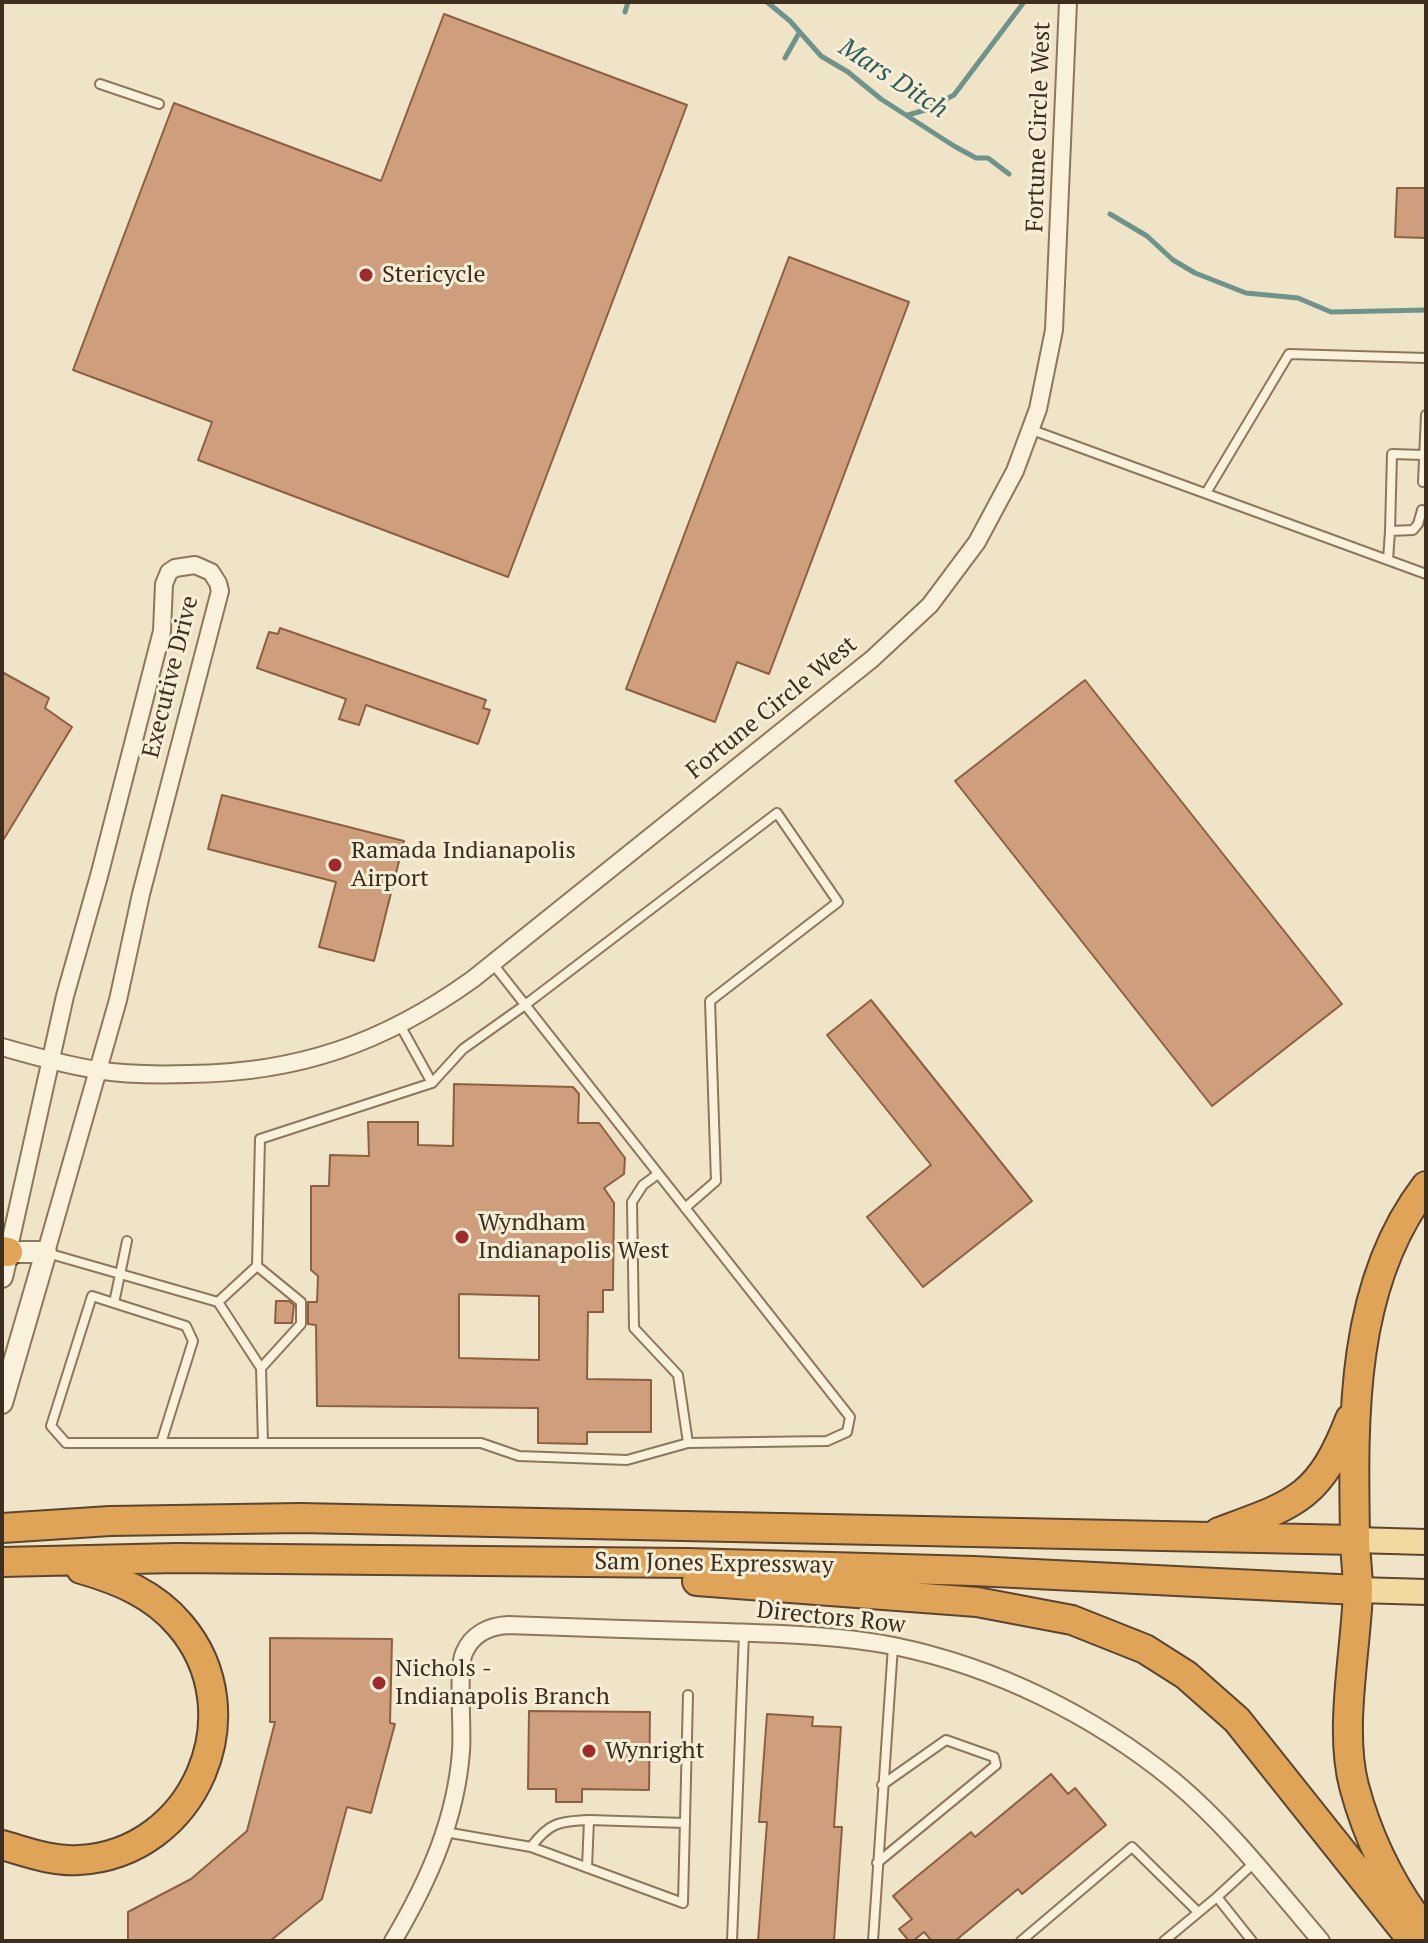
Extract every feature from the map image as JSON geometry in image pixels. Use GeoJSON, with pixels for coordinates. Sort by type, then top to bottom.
{"type":"FeatureCollection","features":[{"type":"Feature","properties":{"kind":"highway"},"geometry":{"type":"LineString","coordinates":[[1426,1186],[1388,1249],[1373,1294],[1363,1343],[1356,1404],[1355,1540],[1358,1590],[1349,1742],[1353,1783],[1386,1872],[1426,1932]]}},
{"type":"Feature","properties":{"kind":"highway"},"geometry":{"type":"LineString","coordinates":[[1204,1537],[1269,1514],[1307,1492],[1326,1472],[1356,1404]]}},
{"type":"Feature","properties":{"kind":"highway","name":"Sam Jones Expressway"},"geometry":{"type":"LineString","coordinates":[[2,1528],[110,1521],[300,1518],[1355,1540]]}},
{"type":"Feature","properties":{"kind":"highway","name":"Sam Jones Expressway"},"geometry":{"type":"LineString","coordinates":[[2,1562],[176,1558],[429,1559],[958,1571],[1358,1590]]}},
{"type":"Feature","properties":{"kind":"highway"},"geometry":{"type":"LineString","coordinates":[[429,1559],[977,1602],[1046,1614],[1104,1631],[1145,1649],[1186,1675],[1237,1720],[1413,1941]]}},
{"type":"Feature","properties":{"kind":"highway"},"geometry":{"type":"LineString","coordinates":[[4,1845],[52,1858],[77,1861],[125,1849],[167,1823],[189,1798],[201,1775],[211,1744],[213,1702],[208,1677],[199,1654],[181,1626],[157,1603],[136,1589],[58,1561]]}},
{"type":"Feature","properties":{"kind":"main road","name":"Sam Jones Expressway"},"geometry":{"type":"LineString","coordinates":[[1355,1540],[1426,1542]]}},
{"type":"Feature","properties":{"kind":"main road","name":"Sam Jones Expressway"},"geometry":{"type":"LineString","coordinates":[[1358,1590],[1426,1592]]}},
{"type":"Feature","properties":{"kind":"street","name":"Fortune Circle West"},"geometry":{"type":"LineString","coordinates":[[2,1047],[98,1070],[141,1074],[227,1074],[285,1066],[350,1047],[400,1025],[428,1010],[492,963],[872,659],[916,619],[946,585],[977,542],[1005,494],[1032,430],[1047,376],[1054,330],[1068,2]]}},
{"type":"Feature","properties":{"kind":"street","name":"Executive Drive"},"geometry":{"type":"LineString","coordinates":[[2,1403],[118,1000],[141,894],[220,591],[211,572],[195,565],[175,568],[169,572],[164,584],[162,631],[72,969],[4,1260]]}},
{"type":"Feature","properties":{"kind":"street"},"geometry":{"type":"LineString","coordinates":[[4,1260],[46,1252]]}},
{"type":"Feature","properties":{"kind":"street","name":"Directors Row"},"geometry":{"type":"LineString","coordinates":[[445,1832],[461,1755],[463,1714],[460,1664],[464,1651],[474,1637],[495,1626],[508,1625],[813,1636],[893,1646],[979,1670],[1078,1715],[1128,1746],[1174,1782],[1223,1827],[1321,1941]]}},
{"type":"Feature","properties":{"kind":"street"},"geometry":{"type":"LineString","coordinates":[[393,1941],[421,1892],[445,1832]]}},
{"type":"Feature","properties":{"kind":"lane"},"geometry":{"type":"LineString","coordinates":[[100,84],[159,104]]}},
{"type":"Feature","properties":{"kind":"lane"},"geometry":{"type":"LineString","coordinates":[[1206,493],[1289,354],[1426,358]]}},
{"type":"Feature","properties":{"kind":"lane"},"geometry":{"type":"LineString","coordinates":[[1423,482],[1426,415]]}},
{"type":"Feature","properties":{"kind":"lane"},"geometry":{"type":"LineString","coordinates":[[1032,430],[1426,574]]}},
{"type":"Feature","properties":{"kind":"lane"},"geometry":{"type":"LineString","coordinates":[[1388,560],[1392,454],[1424,455]]}},
{"type":"Feature","properties":{"kind":"lane"},"geometry":{"type":"LineString","coordinates":[[1390,531],[1413,530],[1422,510]]}},
{"type":"Feature","properties":{"kind":"lane"},"geometry":{"type":"LineString","coordinates":[[218,1302],[257,1266],[260,1139],[432,1083],[463,1049],[777,813],[838,902],[710,1001],[716,1181],[685,1208]]}},
{"type":"Feature","properties":{"kind":"lane"},"geometry":{"type":"LineString","coordinates":[[161,1443],[193,1341],[186,1326],[92,1296],[51,1426],[66,1443],[161,1443],[263,1443],[481,1443],[519,1456],[627,1460],[688,1443],[827,1441],[847,1432],[850,1417],[492,963]]}},
{"type":"Feature","properties":{"kind":"lane"},"geometry":{"type":"LineString","coordinates":[[400,1025],[432,1083]]}},
{"type":"Feature","properties":{"kind":"lane"},"geometry":{"type":"LineString","coordinates":[[658,1174],[643,1185],[632,1202],[634,1328],[678,1375],[688,1443]]}},
{"type":"Feature","properties":{"kind":"lane"},"geometry":{"type":"LineString","coordinates":[[114,1303],[127,1241]]}},
{"type":"Feature","properties":{"kind":"lane"},"geometry":{"type":"LineString","coordinates":[[46,1252],[218,1302],[261,1368],[263,1443]]}},
{"type":"Feature","properties":{"kind":"lane"},"geometry":{"type":"LineString","coordinates":[[257,1266],[301,1302],[301,1324],[261,1368]]}},
{"type":"Feature","properties":{"kind":"lane"},"geometry":{"type":"LineString","coordinates":[[732,1941],[744,1633]]}},
{"type":"Feature","properties":{"kind":"lane"},"geometry":{"type":"LineString","coordinates":[[873,1941],[893,1646]]}},
{"type":"Feature","properties":{"kind":"lane"},"geometry":{"type":"LineString","coordinates":[[445,1832],[531,1847],[683,1903],[688,1695]]}},
{"type":"Feature","properties":{"kind":"lane"},"geometry":{"type":"LineString","coordinates":[[877,1863],[996,1765],[994,1757],[946,1740],[882,1785]]}},
{"type":"Feature","properties":{"kind":"lane"},"geometry":{"type":"LineString","coordinates":[[587,1867],[589,1820]]}},
{"type":"Feature","properties":{"kind":"lane"},"geometry":{"type":"LineString","coordinates":[[531,1847],[543,1831],[562,1821],[685,1823]]}},
{"type":"Feature","properties":{"kind":"lane"},"geometry":{"type":"LineString","coordinates":[[1021,1941],[1132,1847],[1198,1912]]}},
{"type":"Feature","properties":{"kind":"lane"},"geometry":{"type":"LineString","coordinates":[[1164,1941],[1254,1863]]}},
{"type":"Feature","properties":{"kind":"lane"},"geometry":{"type":"LineString","coordinates":[[1217,1897],[1252,1941]]}},
{"type":"Feature","properties":{"kind":"building","name":"Stericycle"},"geometry":{"type":"Polygon","coordinates":[[[444,14],[687,105],[508,577],[198,460],[212,422],[73,370],[174,103],[381,181],[444,14]]]}},
{"type":"Feature","properties":{"kind":"building"},"geometry":{"type":"Polygon","coordinates":[[[1397,188],[1426,188],[1426,238],[1395,237],[1397,188]]]}},
{"type":"Feature","properties":{"kind":"building"},"geometry":{"type":"Polygon","coordinates":[[[789,257],[909,302],[769,674],[737,662],[715,722],[626,689],[789,257]]]}},
{"type":"Feature","properties":{"kind":"building"},"geometry":{"type":"Polygon","coordinates":[[[280,628],[486,700],[483,708],[490,710],[478,744],[366,705],[359,725],[339,719],[346,699],[257,668],[269,632],[278,634],[280,628]]]}},
{"type":"Feature","properties":{"kind":"building"},"geometry":{"type":"Polygon","coordinates":[[[2,672],[49,698],[45,708],[72,727],[2,842],[2,672]]]}},
{"type":"Feature","properties":{"kind":"building"},"geometry":{"type":"Polygon","coordinates":[[[1085,680],[1342,1004],[1212,1106],[955,781],[1085,680]]]}},
{"type":"Feature","properties":{"kind":"building","name":"Ramada Indianapolis Airport"},"geometry":{"type":"Polygon","coordinates":[[[222,795],[404,841],[374,961],[319,947],[336,882],[208,849],[222,795]]]}},
{"type":"Feature","properties":{"kind":"building"},"geometry":{"type":"Polygon","coordinates":[[[871,1000],[1032,1201],[923,1287],[867,1217],[931,1165],[827,1035],[871,1000]]]}},
{"type":"Feature","properties":{"kind":"building","name":"Wyndham Indianapolis West"},"geometry":{"type":"Polygon","coordinates":[[[454,1084],[573,1087],[579,1094],[578,1123],[599,1123],[625,1158],[624,1174],[604,1188],[614,1203],[613,1290],[603,1290],[603,1312],[588,1312],[587,1379],[651,1380],[651,1432],[587,1432],[587,1444],[538,1443],[538,1408],[317,1406],[316,1325],[308,1324],[308,1302],[317,1302],[318,1276],[311,1270],[311,1186],[329,1186],[330,1155],[369,1156],[368,1122],[418,1122],[418,1145],[453,1146],[454,1084]],[[459,1294],[459,1358],[539,1360],[539,1296],[459,1294]]]}},
{"type":"Feature","properties":{"kind":"building"},"geometry":{"type":"Polygon","coordinates":[[[276,1301],[289,1301],[294,1305],[292,1323],[275,1323],[276,1301]]]}},
{"type":"Feature","properties":{"kind":"building"},"geometry":{"type":"Polygon","coordinates":[[[270,1638],[392,1639],[390,1723],[395,1724],[371,1813],[347,1807],[322,1899],[270,1941],[128,1941],[128,1912],[191,1879],[247,1831],[275,1722],[270,1722],[270,1638]]]}},
{"type":"Feature","properties":{"kind":"building","name":"Wynright"},"geometry":{"type":"Polygon","coordinates":[[[529,1711],[650,1712],[649,1790],[582,1789],[582,1802],[556,1802],[556,1789],[528,1789],[529,1711]]]}},
{"type":"Feature","properties":{"kind":"building"},"geometry":{"type":"Polygon","coordinates":[[[767,1714],[813,1717],[812,1726],[841,1727],[834,1827],[842,1827],[834,1941],[758,1941],[767,1822],[759,1822],[767,1714]]]}},
{"type":"Feature","properties":{"kind":"building"},"geometry":{"type":"Polygon","coordinates":[[[1051,1774],[1068,1794],[1075,1788],[1106,1825],[1022,1894],[1018,1889],[955,1941],[932,1941],[924,1932],[909,1941],[899,1929],[912,1919],[893,1896],[971,1832],[975,1837],[1051,1774]]]}},
{"type":"Feature","properties":{"kind":"waterway"},"geometry":{"type":"LineString","coordinates":[[625,12],[628,2]]}},
{"type":"Feature","properties":{"kind":"waterway","name":"Mars Ditch"},"geometry":{"type":"LineString","coordinates":[[767,2],[790,21],[821,56],[848,72],[881,99],[954,146],[976,158],[988,158],[1009,174]]}},
{"type":"Feature","properties":{"kind":"waterway"},"geometry":{"type":"LineString","coordinates":[[908,115],[954,95],[1024,2]]}},
{"type":"Feature","properties":{"kind":"waterway"},"geometry":{"type":"LineString","coordinates":[[785,58],[799,33]]}},
{"type":"Feature","properties":{"kind":"waterway","name":"Mars Ditch"},"geometry":{"type":"LineString","coordinates":[[1110,214],[1147,236],[1173,260],[1195,273],[1246,293],[1298,298],[1331,312],[1426,310]]}},
{"type":"Feature","properties":{"kind":"place","name":"Stericycle"},"geometry":{"type":"Point","coordinates":[366,275]}},
{"type":"Feature","properties":{"kind":"place","name":"Ramada Indianapolis Airport"},"geometry":{"type":"Point","coordinates":[335,865]}},
{"type":"Feature","properties":{"kind":"place","name":"Wyndham Indianapolis West"},"geometry":{"type":"Point","coordinates":[462,1237]}},
{"type":"Feature","properties":{"kind":"place","name":"Nichols - Indianapolis Branch"},"geometry":{"type":"Point","coordinates":[379,1683]}},
{"type":"Feature","properties":{"kind":"place","name":"Wynright"},"geometry":{"type":"Point","coordinates":[589,1751]}}]}
